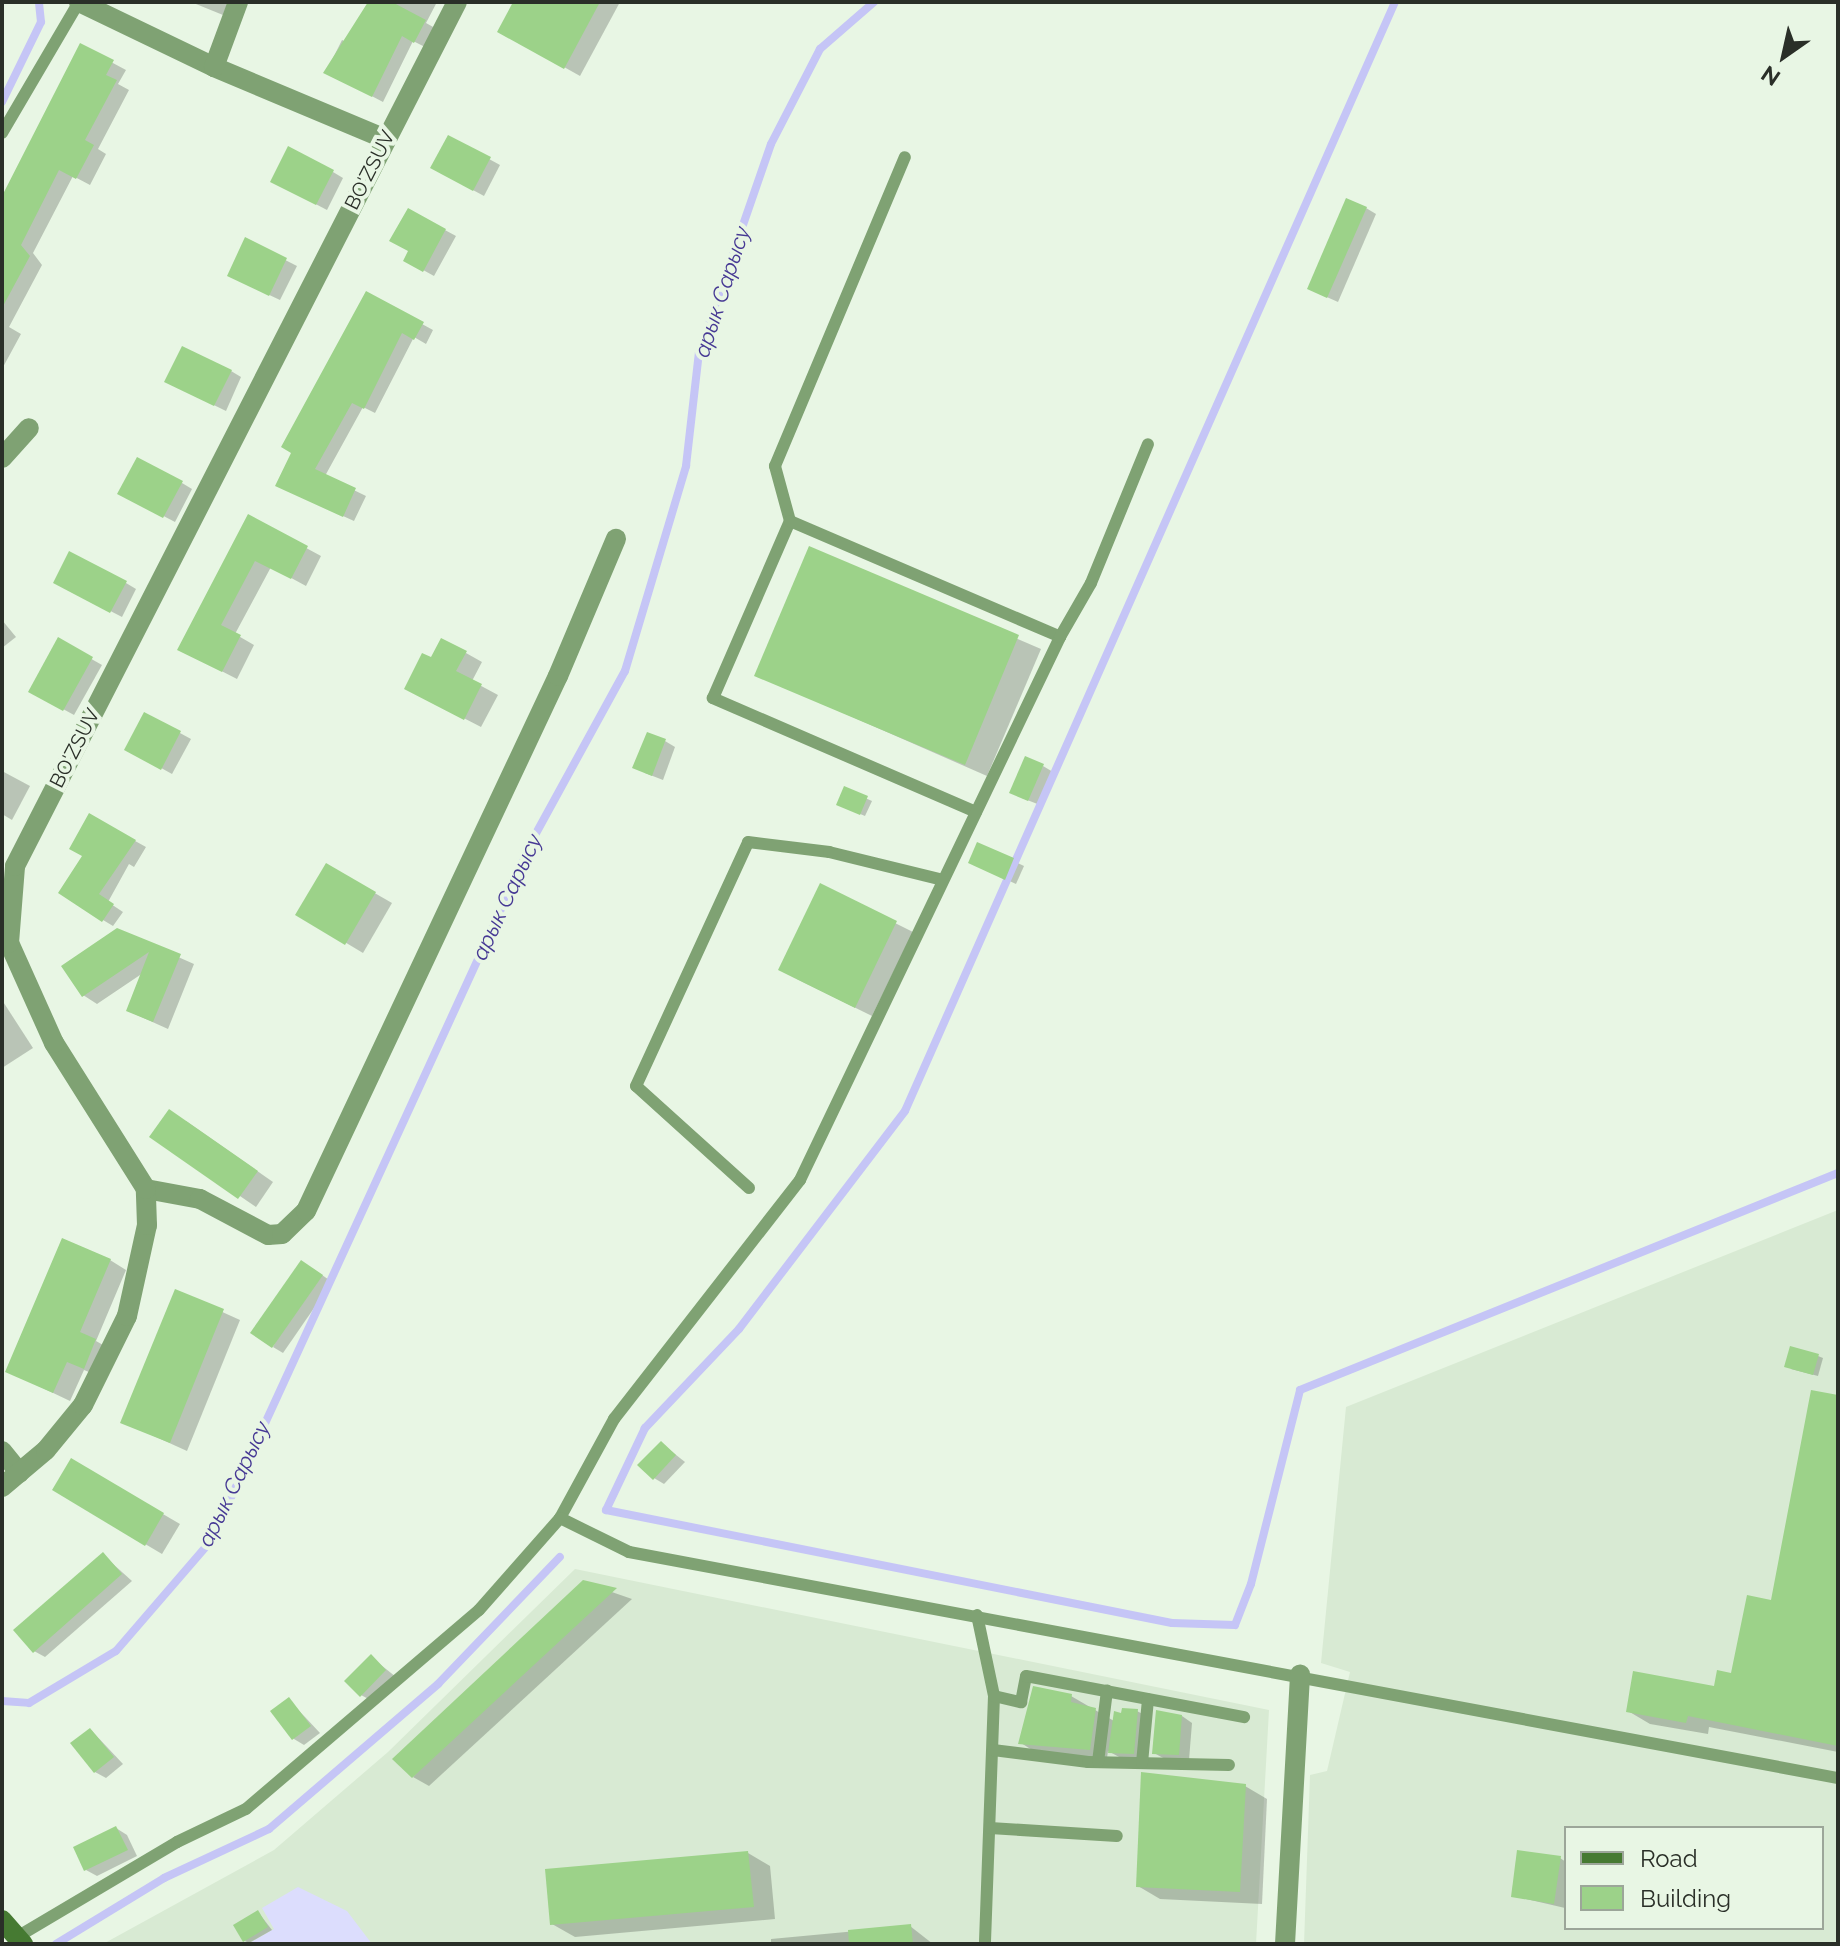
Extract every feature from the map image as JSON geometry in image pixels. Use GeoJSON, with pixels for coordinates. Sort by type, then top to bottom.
{"type":"FeatureCollection","features":[{"type":"Feature","properties":{"kind":"main road"},"geometry":{"type":"LineString","coordinates":[[2,1920],[20,1940]]}},
{"type":"Feature","properties":{"kind":"street"},"geometry":{"type":"LineString","coordinates":[[79,2],[214,67],[385,139]]}},
{"type":"Feature","properties":{"kind":"street"},"geometry":{"type":"LineString","coordinates":[[214,67],[238,2]]}},
{"type":"Feature","properties":{"kind":"street","name":"BO'ZSUV"},"geometry":{"type":"LineString","coordinates":[[146,1189],[54,1043],[5,945],[15,866],[457,2]]}},
{"type":"Feature","properties":{"kind":"street"},"geometry":{"type":"LineString","coordinates":[[2,458],[29,428]]}},
{"type":"Feature","properties":{"kind":"street"},"geometry":{"type":"LineString","coordinates":[[2,1487],[20,1473],[83,1405],[127,1316],[144,1254],[146,1189],[200,1199],[268,1235],[296,1225],[558,676],[616,539]]}},
{"type":"Feature","properties":{"kind":"street"},"geometry":{"type":"LineString","coordinates":[[2,1451],[20,1473]]}},
{"type":"Feature","properties":{"kind":"street"},"geometry":{"type":"LineString","coordinates":[[1285,1944],[1300,1674]]}},
{"type":"Feature","properties":{"kind":"lane"},"geometry":{"type":"LineString","coordinates":[[2,133],[79,2]]}},
{"type":"Feature","properties":{"kind":"lane"},"geometry":{"type":"LineString","coordinates":[[905,157],[775,466],[790,521],[713,698],[976,812]]}},
{"type":"Feature","properties":{"kind":"lane"},"geometry":{"type":"LineString","coordinates":[[20,1940],[177,1842],[246,1809],[479,1610],[560,1518],[614,1419],[800,1180],[1060,637],[1091,583],[1148,444]]}},
{"type":"Feature","properties":{"kind":"lane"},"geometry":{"type":"LineString","coordinates":[[790,521],[1060,637]]}},
{"type":"Feature","properties":{"kind":"lane"},"geometry":{"type":"LineString","coordinates":[[749,1188],[636,1086],[748,842],[829,852],[943,880]]}},
{"type":"Feature","properties":{"kind":"lane"},"geometry":{"type":"LineString","coordinates":[[560,1518],[629,1552],[1300,1674],[1346,1690],[1838,1778]]}},
{"type":"Feature","properties":{"kind":"lane"},"geometry":{"type":"LineString","coordinates":[[977,1615],[987,1646],[994,1696],[985,1944]]}},
{"type":"Feature","properties":{"kind":"lane"},"geometry":{"type":"LineString","coordinates":[[994,1696],[1021,1702],[1026,1676],[1244,1717]]}},
{"type":"Feature","properties":{"kind":"lane"},"geometry":{"type":"LineString","coordinates":[[1098,1762],[1107,1691]]}},
{"type":"Feature","properties":{"kind":"lane"},"geometry":{"type":"LineString","coordinates":[[1142,1763],[1148,1699]]}},
{"type":"Feature","properties":{"kind":"lane"},"geometry":{"type":"LineString","coordinates":[[993,1750],[1098,1762],[1229,1765]]}},
{"type":"Feature","properties":{"kind":"lane"},"geometry":{"type":"LineString","coordinates":[[990,1828],[1117,1836]]}},
{"type":"Feature","properties":{"kind":"shaded area"},"geometry":{"type":"Polygon","coordinates":[[[1838,1210],[1838,1944],[1304,1944],[1310,1775],[1327,1771],[1350,1672],[1321,1663],[1346,1407],[1838,1210]]]}},
{"type":"Feature","properties":{"kind":"shaded area"},"geometry":{"type":"Polygon","coordinates":[[[575,1569],[1269,1710],[1256,1944],[103,1944],[274,1850],[388,1752],[575,1569]]]}},
{"type":"Feature","properties":{"kind":"shaded area"},"geometry":{"type":"Polygon","coordinates":[[[298,1887],[347,1911],[372,1944],[248,1944],[274,1929],[262,1908],[298,1887]]]}},
{"type":"Feature","properties":{"kind":"building"},"geometry":{"type":"Polygon","coordinates":[[[368,2],[392,2],[426,20],[414,43],[402,36],[372,97],[323,73],[368,2]]]}},
{"type":"Feature","properties":{"kind":"building"},"geometry":{"type":"Polygon","coordinates":[[[513,2],[600,2],[564,69],[497,32],[513,2]]]}},
{"type":"Feature","properties":{"kind":"building"},"geometry":{"type":"Polygon","coordinates":[[[80,43],[114,60],[106,75],[117,80],[85,140],[94,145],[76,179],[59,170],[21,245],[30,256],[2,308],[2,196],[80,43]]]}},
{"type":"Feature","properties":{"kind":"building"},"geometry":{"type":"Polygon","coordinates":[[[448,135],[491,157],[473,191],[430,168],[448,135]]]}},
{"type":"Feature","properties":{"kind":"building"},"geometry":{"type":"Polygon","coordinates":[[[288,146],[334,170],[316,205],[270,182],[288,146]]]}},
{"type":"Feature","properties":{"kind":"building"},"geometry":{"type":"Polygon","coordinates":[[[1346,198],[1367,207],[1327,298],[1307,289],[1346,198]]]}},
{"type":"Feature","properties":{"kind":"building"},"geometry":{"type":"Polygon","coordinates":[[[408,208],[446,229],[423,272],[403,261],[408,251],[389,241],[408,208]]]}},
{"type":"Feature","properties":{"kind":"building"},"geometry":{"type":"Polygon","coordinates":[[[245,237],[287,258],[269,296],[227,276],[245,237]]]}},
{"type":"Feature","properties":{"kind":"building"},"geometry":{"type":"Polygon","coordinates":[[[366,291],[424,322],[414,340],[402,333],[364,409],[352,403],[315,469],[356,488],[343,517],[275,486],[291,453],[281,447],[366,291]]]}},
{"type":"Feature","properties":{"kind":"building"},"geometry":{"type":"Polygon","coordinates":[[[182,346],[232,370],[214,406],[164,382],[182,346]]]}},
{"type":"Feature","properties":{"kind":"building"},"geometry":{"type":"Polygon","coordinates":[[[137,457],[183,481],[163,518],[117,494],[137,457]]]}},
{"type":"Feature","properties":{"kind":"building"},"geometry":{"type":"Polygon","coordinates":[[[248,514],[308,546],[291,579],[255,561],[221,625],[241,635],[222,672],[177,650],[248,514]]]}},
{"type":"Feature","properties":{"kind":"building"},"geometry":{"type":"Polygon","coordinates":[[[809,546],[1019,635],[965,765],[754,676],[809,546]]]}},
{"type":"Feature","properties":{"kind":"building"},"geometry":{"type":"Polygon","coordinates":[[[69,551],[127,581],[110,613],[53,583],[69,551]]]}},
{"type":"Feature","properties":{"kind":"building"},"geometry":{"type":"Polygon","coordinates":[[[58,637],[93,657],[63,711],[28,692],[58,637]]]}},
{"type":"Feature","properties":{"kind":"building"},"geometry":{"type":"Polygon","coordinates":[[[441,638],[467,651],[456,671],[482,684],[464,720],[404,689],[422,653],[431,657],[441,638]]]}},
{"type":"Feature","properties":{"kind":"building"},"geometry":{"type":"Polygon","coordinates":[[[144,712],[181,731],[161,770],[124,750],[144,712]]]}},
{"type":"Feature","properties":{"kind":"building"},"geometry":{"type":"Polygon","coordinates":[[[647,732],[666,739],[652,776],[632,768],[647,732]]]}},
{"type":"Feature","properties":{"kind":"building"},"geometry":{"type":"Polygon","coordinates":[[[1025,756],[1044,764],[1028,801],[1009,793],[1025,756]]]}},
{"type":"Feature","properties":{"kind":"building"},"geometry":{"type":"Polygon","coordinates":[[[844,786],[868,796],[860,815],[836,805],[844,786]]]}},
{"type":"Feature","properties":{"kind":"building"},"geometry":{"type":"Polygon","coordinates":[[[89,813],[136,840],[99,894],[114,904],[102,922],[58,893],[82,856],[69,849],[89,813]]]}},
{"type":"Feature","properties":{"kind":"building"},"geometry":{"type":"Polygon","coordinates":[[[977,842],[1014,858],[1005,880],[968,863],[977,842]]]}},
{"type":"Feature","properties":{"kind":"building"},"geometry":{"type":"Polygon","coordinates":[[[326,863],[376,892],[345,945],[295,915],[326,863]]]}},
{"type":"Feature","properties":{"kind":"building"},"geometry":{"type":"Polygon","coordinates":[[[820,883],[897,921],[855,1008],[778,970],[820,883]]]}},
{"type":"Feature","properties":{"kind":"building"},"geometry":{"type":"Polygon","coordinates":[[[117,928],[181,954],[153,1022],[126,1011],[149,952],[82,997],[61,966],[117,928]]]}},
{"type":"Feature","properties":{"kind":"building"},"geometry":{"type":"Polygon","coordinates":[[[169,1109],[258,1171],[238,1199],[149,1137],[169,1109]]]}},
{"type":"Feature","properties":{"kind":"building"},"geometry":{"type":"Polygon","coordinates":[[[62,1238],[111,1259],[80,1332],[96,1339],[84,1369],[67,1362],[53,1393],[5,1372],[62,1238]]]}},
{"type":"Feature","properties":{"kind":"building"},"geometry":{"type":"Polygon","coordinates":[[[301,1260],[323,1275],[272,1348],[250,1333],[301,1260]]]}},
{"type":"Feature","properties":{"kind":"building"},"geometry":{"type":"Polygon","coordinates":[[[175,1289],[224,1309],[170,1443],[120,1423],[175,1289]]]}},
{"type":"Feature","properties":{"kind":"building"},"geometry":{"type":"Polygon","coordinates":[[[1790,1346],[1819,1354],[1813,1375],[1784,1367],[1790,1346]]]}},
{"type":"Feature","properties":{"kind":"building"},"geometry":{"type":"Polygon","coordinates":[[[1811,1390],[1838,1395],[1838,1746],[1688,1716],[1686,1723],[1626,1712],[1633,1671],[1714,1686],[1717,1670],[1731,1673],[1747,1595],[1771,1600],[1811,1390]]]}},
{"type":"Feature","properties":{"kind":"building"},"geometry":{"type":"Polygon","coordinates":[[[661,1441],[676,1455],[653,1480],[637,1465],[661,1441]]]}},
{"type":"Feature","properties":{"kind":"building"},"geometry":{"type":"Polygon","coordinates":[[[71,1458],[164,1513],[145,1546],[52,1490],[71,1458]]]}},
{"type":"Feature","properties":{"kind":"building"},"geometry":{"type":"Polygon","coordinates":[[[103,1552],[122,1574],[33,1653],[13,1630],[103,1552]]]}},
{"type":"Feature","properties":{"kind":"building"},"geometry":{"type":"Polygon","coordinates":[[[583,1580],[617,1588],[412,1778],[392,1759],[583,1580]]]}},
{"type":"Feature","properties":{"kind":"building"},"geometry":{"type":"Polygon","coordinates":[[[371,1654],[386,1670],[360,1697],[344,1681],[371,1654]]]}},
{"type":"Feature","properties":{"kind":"building"},"geometry":{"type":"Polygon","coordinates":[[[1033,1686],[1072,1694],[1071,1702],[1096,1708],[1090,1750],[1018,1744],[1033,1686]]]}},
{"type":"Feature","properties":{"kind":"building"},"geometry":{"type":"Polygon","coordinates":[[[289,1697],[311,1726],[292,1740],[270,1711],[289,1697]]]}},
{"type":"Feature","properties":{"kind":"building"},"geometry":{"type":"Polygon","coordinates":[[[1122,1708],[1138,1709],[1134,1754],[1108,1753],[1114,1711],[1121,1713],[1122,1708]]]}},
{"type":"Feature","properties":{"kind":"building"},"geometry":{"type":"Polygon","coordinates":[[[1156,1710],[1182,1715],[1179,1755],[1152,1754],[1156,1710]]]}},
{"type":"Feature","properties":{"kind":"building"},"geometry":{"type":"Polygon","coordinates":[[[90,1728],[114,1757],[94,1773],[70,1743],[90,1728]]]}},
{"type":"Feature","properties":{"kind":"building"},"geometry":{"type":"Polygon","coordinates":[[[1141,1772],[1246,1784],[1240,1892],[1136,1887],[1141,1772]]]}},
{"type":"Feature","properties":{"kind":"building"},"geometry":{"type":"Polygon","coordinates":[[[116,1826],[128,1850],[84,1871],[73,1847],[116,1826]]]}},
{"type":"Feature","properties":{"kind":"building"},"geometry":{"type":"Polygon","coordinates":[[[1517,1850],[1561,1856],[1554,1904],[1511,1897],[1517,1850]]]}},
{"type":"Feature","properties":{"kind":"building"},"geometry":{"type":"Polygon","coordinates":[[[748,1851],[754,1907],[550,1925],[545,1869],[748,1851]]]}},
{"type":"Feature","properties":{"kind":"building"},"geometry":{"type":"Polygon","coordinates":[[[258,1910],[268,1927],[243,1942],[233,1925],[258,1910]]]}},
{"type":"Feature","properties":{"kind":"building"},"geometry":{"type":"Polygon","coordinates":[[[911,1924],[913,1944],[849,1944],[848,1930],[911,1924]]]}},
{"type":"Feature","properties":{"kind":"waterway"},"geometry":{"type":"LineString","coordinates":[[2,102],[41,22],[39,2]]}},
{"type":"Feature","properties":{"kind":"waterway","name":"арык Сарысу"},"geometry":{"type":"LineString","coordinates":[[2,1701],[29,1703],[116,1651],[211,1541],[534,837],[625,671],[686,466],[699,352],[771,144],[820,49],[874,2]]}},
{"type":"Feature","properties":{"kind":"waterway"},"geometry":{"type":"LineString","coordinates":[[1395,2],[905,1111],[739,1329],[645,1428],[606,1510],[1172,1623],[1235,1625],[1251,1584],[1300,1390],[1838,1173]]}},
{"type":"Feature","properties":{"kind":"waterway"},"geometry":{"type":"LineString","coordinates":[[56,1944],[164,1878],[269,1829],[438,1684],[560,1557]]}}]}
